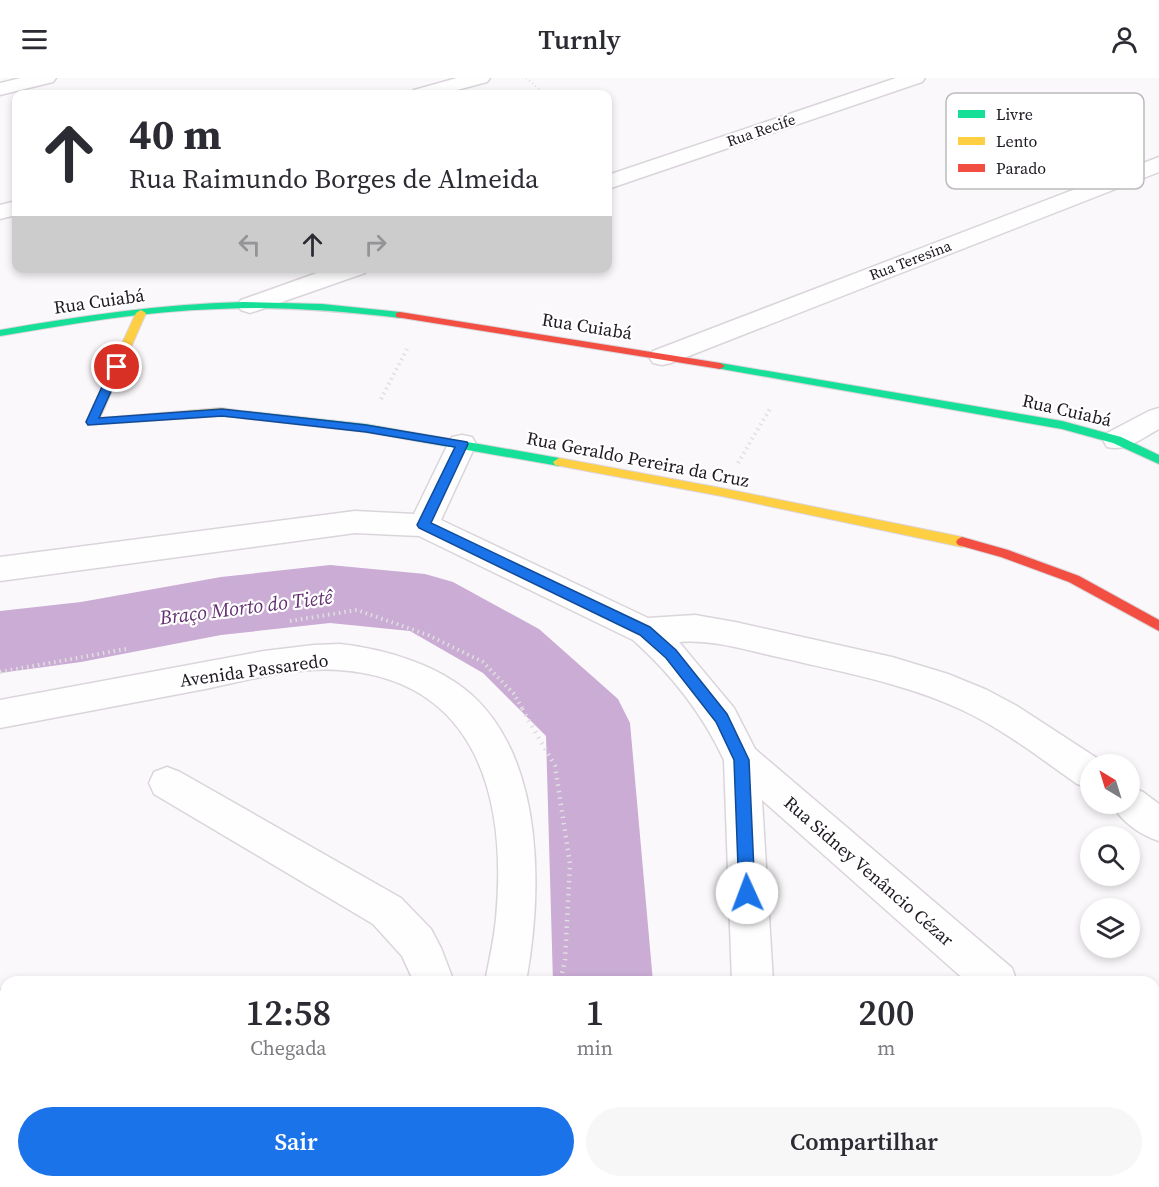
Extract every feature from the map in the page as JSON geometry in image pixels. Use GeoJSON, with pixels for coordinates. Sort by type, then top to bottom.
{"type":"FeatureCollection","features":[{"type":"Feature","properties":{"kind":"street"},"geometry":{"type":"LineString","coordinates":[[0,89],[46,78]]}},
{"type":"Feature","properties":{"kind":"street"},"geometry":{"type":"LineString","coordinates":[[436,90],[480,78]]}},
{"type":"Feature","properties":{"kind":"street","name":"Rua Recife"},"geometry":{"type":"LineString","coordinates":[[612,181],[915,78]]}},
{"type":"Feature","properties":{"kind":"street","name":"Rua Teresina"},"geometry":{"type":"LineString","coordinates":[[1144,170],[1159,164]]}},
{"type":"Feature","properties":{"kind":"street","name":"Rua Teresina"},"geometry":{"type":"LineString","coordinates":[[662,357],[1095,189]]}},
{"type":"Feature","properties":{"kind":"street"},"geometry":{"type":"LineString","coordinates":[[250,305],[342,273]]}},
{"type":"Feature","properties":{"kind":"street","name":"Rua Cuiabá"},"geometry":{"type":"LineString","coordinates":[[0,333],[141,313],[250,305],[355,310],[423,318],[1039,421],[1117,440],[1159,460]]}},
{"type":"Feature","properties":{"kind":"street","name":"Rua Geraldo Pereira da Cruz"},"geometry":{"type":"LineString","coordinates":[[141,313],[92,422],[222,412],[366,428],[721,492],[933,535],[1004,553],[1074,579],[1159,626]]}},
{"type":"Feature","properties":{"kind":"street"},"geometry":{"type":"LineString","coordinates":[[1117,440],[1159,417]]}},
{"type":"Feature","properties":{"kind":"street"},"geometry":{"type":"LineString","coordinates":[[424,525],[462,444]]}},
{"type":"Feature","properties":{"kind":"street"},"geometry":{"type":"LineString","coordinates":[[0,569],[355,522],[424,525],[658,643],[722,718],[742,760],[752,976]]}},
{"type":"Feature","properties":{"kind":"street"},"geometry":{"type":"LineString","coordinates":[[658,643],[695,628],[892,670],[975,700],[1005,716],[1080,766]]}},
{"type":"Feature","properties":{"kind":"street","name":"Avenida Passaredo"},"geometry":{"type":"LineString","coordinates":[[0,714],[233,670],[332,657],[375,663],[425,681],[442,690],[466,710],[486,738],[497,763],[509,803],[516,850],[516,919],[507,976]]}},
{"type":"Feature","properties":{"kind":"street","name":"Rua Sidney Venâncio Cézar"},"geometry":{"type":"LineString","coordinates":[[742,760],[990,976]]}},
{"type":"Feature","properties":{"kind":"street"},"geometry":{"type":"LineString","coordinates":[[167,783],[387,911],[414,937],[426,958],[432,976]]}},
{"type":"Feature","properties":{"kind":"street"},"geometry":{"type":"LineString","coordinates":[[1140,811],[1159,825]]}},
{"type":"Feature","properties":{"kind":"path"},"geometry":{"type":"LineString","coordinates":[[526,78],[540,90]]}},
{"type":"Feature","properties":{"kind":"path"},"geometry":{"type":"LineString","coordinates":[[366,428],[423,318]]}},
{"type":"Feature","properties":{"kind":"path"},"geometry":{"type":"LineString","coordinates":[[721,492],[788,378]]}},
{"type":"Feature","properties":{"kind":"path"},"geometry":{"type":"LineString","coordinates":[[278,623],[357,610],[428,635],[483,662],[514,694],[555,766],[570,864],[566,960],[562,976]]}},
{"type":"Feature","properties":{"kind":"path"},"geometry":{"type":"LineString","coordinates":[[0,672],[128,649]]}},
{"type":"Feature","properties":{"kind":"waterway","name":"Braço Morto do Tietê"},"geometry":{"type":"LineString","coordinates":[[0,642],[81,632],[221,606],[330,594],[425,603],[511,651],[588,723],[603,976]]}},
{"type":"Feature","properties":{"kind":"traffic: fast"},"geometry":{"type":"LineString","coordinates":[[0,333],[118,314],[216,306],[295,306],[400,315]]}},
{"type":"Feature","properties":{"kind":"traffic: fast"},"geometry":{"type":"LineString","coordinates":[[720,366],[1062,425],[1117,440],[1159,460]]}},
{"type":"Feature","properties":{"kind":"traffic: fast"},"geometry":{"type":"LineString","coordinates":[[245,415],[365,428],[559,462]]}},
{"type":"Feature","properties":{"kind":"traffic: slow"},"geometry":{"type":"LineString","coordinates":[[141,313],[92,422],[221,412],[245,415]]}},
{"type":"Feature","properties":{"kind":"traffic: slow"},"geometry":{"type":"LineString","coordinates":[[559,462],[721,492],[962,542]]}},
{"type":"Feature","properties":{"kind":"traffic: jam"},"geometry":{"type":"LineString","coordinates":[[400,315],[720,366]]}},
{"type":"Feature","properties":{"kind":"traffic: jam"},"geometry":{"type":"LineString","coordinates":[[962,542],[1004,553],[1074,579],[1159,626]]}},
{"type":"Feature","properties":{"kind":"route"},"geometry":{"type":"LineString","coordinates":[[117,367],[92,422],[222,412],[366,428],[462,444],[424,525],[645,631],[671,654],[722,718],[742,760],[747,893]]}}]}
